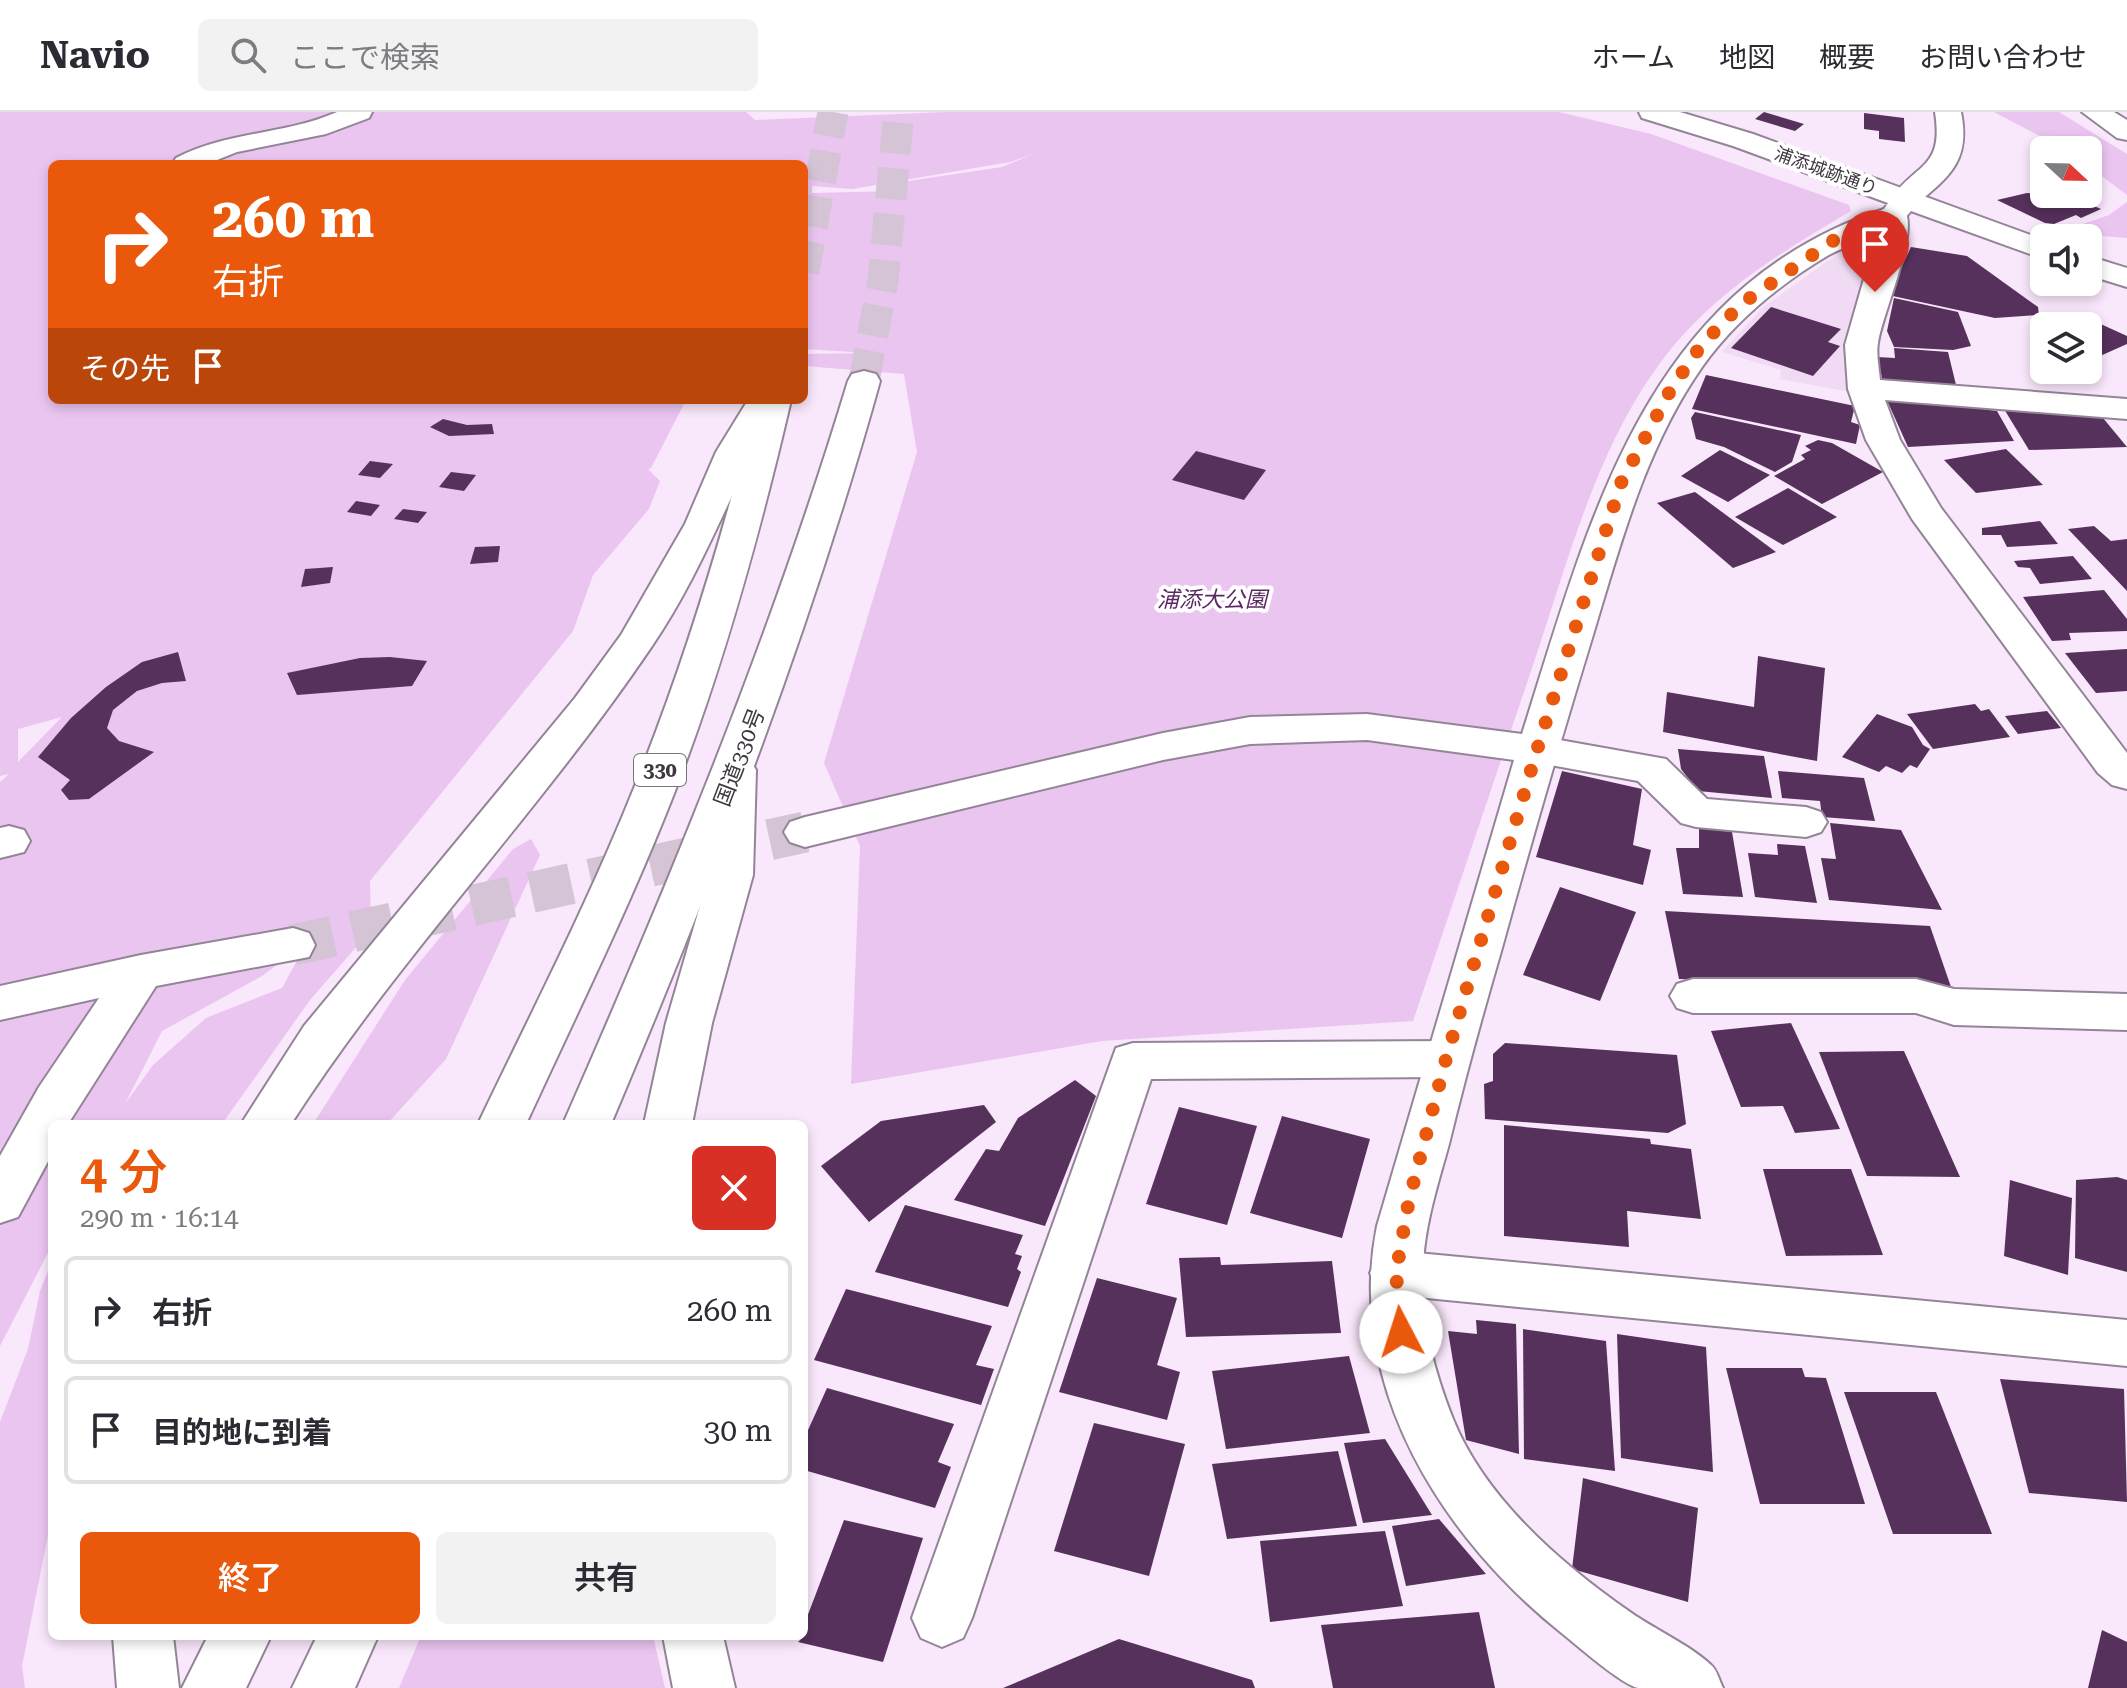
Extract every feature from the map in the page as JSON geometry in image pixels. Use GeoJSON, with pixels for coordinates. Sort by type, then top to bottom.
{"type":"FeatureCollection","features":[{"type":"Feature","properties":{"kind":"main road"},"geometry":{"type":"LineString","coordinates":[[194,160],[221,147],[327,125],[359,112]]}},
{"type":"Feature","properties":{"kind":"main road","name":"浦添城跡通り"},"geometry":{"type":"LineString","coordinates":[[1652,112],[1743,140],[1899,207],[2029,241]]}},
{"type":"Feature","properties":{"kind":"main road"},"geometry":{"type":"LineString","coordinates":[[1692,1688],[1588,1620],[1521,1561],[1471,1499],[1440,1454],[1414,1389],[1401,1332],[1396,1273],[1409,1200],[1446,1059],[1537,750],[1621,483],[1686,367],[1722,323],[1747,300],[1856,225],[1899,207],[1944,166],[1950,154],[1948,112]]}},
{"type":"Feature","properties":{"kind":"main road"},"geometry":{"type":"LineString","coordinates":[[2095,112],[2127,132]]}},
{"type":"Feature","properties":{"kind":"main road"},"geometry":{"type":"LineString","coordinates":[[1899,207],[1861,345],[1864,389],[1883,440],[1925,511],[2067,703],[2113,763],[2127,775]]}},
{"type":"Feature","properties":{"kind":"main road"},"geometry":{"type":"LineString","coordinates":[[2102,248],[2127,250]]}},
{"type":"Feature","properties":{"kind":"main road"},"geometry":{"type":"LineString","coordinates":[[2102,270],[2127,278]]}},
{"type":"Feature","properties":{"kind":"main road","name":"国道330号"},"geometry":{"type":"LineString","coordinates":[[589,1120],[735,770],[823,522],[864,381]]}},
{"type":"Feature","properties":{"kind":"main road"},"geometry":{"type":"LineString","coordinates":[[1864,389],[2127,409]]}},
{"type":"Feature","properties":{"kind":"main road"},"geometry":{"type":"LineString","coordinates":[[268,1120],[321,1039],[589,707],[638,639],[703,524],[733,452],[763,404]]}},
{"type":"Feature","properties":{"kind":"main road","name":"330"},"geometry":{"type":"LineString","coordinates":[[504,1120],[633,843],[671,743],[735,553],[773,404]]}},
{"type":"Feature","properties":{"kind":"main road"},"geometry":{"type":"LineString","coordinates":[[805,832],[1139,752],[1244,732],[1306,726],[1368,726],[1435,732],[1651,769],[1696,813],[1806,822]]}},
{"type":"Feature","properties":{"kind":"main road"},"geometry":{"type":"LineString","coordinates":[[669,1120],[689,1023],[731,875],[735,770]]}},
{"type":"Feature","properties":{"kind":"main road"},"geometry":{"type":"LineString","coordinates":[[0,1003],[141,972],[293,945]]}},
{"type":"Feature","properties":{"kind":"main road"},"geometry":{"type":"LineString","coordinates":[[0,1202],[56,1101],[141,972]]}},
{"type":"Feature","properties":{"kind":"main road"},"geometry":{"type":"LineString","coordinates":[[1693,996],[1916,996],[1954,1007],[2127,1012]]}},
{"type":"Feature","properties":{"kind":"main road"},"geometry":{"type":"LineString","coordinates":[[942,1618],[1133,1061],[1446,1059]]}},
{"type":"Feature","properties":{"kind":"main road"},"geometry":{"type":"LineString","coordinates":[[1396,1273],[2127,1343]]}},
{"type":"Feature","properties":{"kind":"main road"},"geometry":{"type":"LineString","coordinates":[[143,1640],[148,1688]]}},
{"type":"Feature","properties":{"kind":"main road"},"geometry":{"type":"LineString","coordinates":[[213,1688],[239,1640]]}},
{"type":"Feature","properties":{"kind":"main road"},"geometry":{"type":"LineString","coordinates":[[323,1688],[346,1640]]}},
{"type":"Feature","properties":{"kind":"main road"},"geometry":{"type":"LineString","coordinates":[[694,1640],[704,1688]]}},
{"type":"Feature","properties":{"kind":"shaded area"},"geometry":{"type":"Polygon","coordinates":[[[1854,242],[1874,250],[1851,392],[1780,379],[1781,370],[1722,352],[1762,308],[1854,242]]]}},
{"type":"Feature","properties":{"kind":"green space","name":"浦添大公園"},"geometry":{"type":"Polygon","coordinates":[[[0,112],[746,112],[755,120],[947,112],[1559,112],[1651,134],[1849,205],[1851,211],[1783,252],[1720,299],[1682,336],[1630,410],[1609,451],[1575,536],[1413,1021],[1102,1041],[851,1084],[860,846],[824,763],[917,452],[904,374],[808,366],[808,354],[867,353],[808,349],[808,160],[48,160],[48,404],[684,404],[648,469],[660,481],[649,509],[593,575],[573,631],[370,881],[371,930],[310,1000],[225,1120],[48,1120],[48,1253],[0,1346],[0,782],[9,774],[0,776],[0,112]],[[1033,154],[1010,162],[852,189],[812,186],[812,193],[897,191],[902,182],[1002,167],[1033,154]],[[62,717],[18,729],[18,762],[62,717]],[[307,942],[262,976],[162,1031],[125,1104],[153,1065],[206,1018],[282,988],[307,942]]]}},
{"type":"Feature","properties":{"kind":"green space"},"geometry":{"type":"Polygon","coordinates":[[[1994,112],[2059,112],[2098,136],[2039,136],[1994,112]]]}},
{"type":"Feature","properties":{"kind":"green space"},"geometry":{"type":"Polygon","coordinates":[[[2102,139],[2127,154],[2127,195],[2102,176],[2102,139]]]}},
{"type":"Feature","properties":{"kind":"green space"},"geometry":{"type":"Polygon","coordinates":[[[2127,202],[2127,238],[2102,236],[2102,224],[2083,224],[2109,215],[2127,202]]]}},
{"type":"Feature","properties":{"kind":"green space"},"geometry":{"type":"Polygon","coordinates":[[[531,839],[540,855],[446,1059],[391,1120],[316,1120],[405,980],[513,849],[531,839]]]}},
{"type":"Feature","properties":{"kind":"green space"},"geometry":{"type":"Polygon","coordinates":[[[48,1271],[48,1535],[22,1666],[25,1688],[0,1688],[0,1422],[28,1349],[40,1291],[48,1271]]]}},
{"type":"Feature","properties":{"kind":"green space"},"geometry":{"type":"Polygon","coordinates":[[[419,1640],[654,1640],[665,1688],[399,1688],[419,1640]]]}},
{"type":"Feature","properties":{"kind":"building"},"geometry":{"type":"Polygon","coordinates":[[[1764,112],[1804,124],[1795,131],[1755,119],[1764,112]]]}},
{"type":"Feature","properties":{"kind":"building"},"geometry":{"type":"Polygon","coordinates":[[[1864,113],[1904,118],[1905,142],[1879,139],[1879,131],[1864,129],[1864,113]]]}},
{"type":"Feature","properties":{"kind":"building"},"geometry":{"type":"Polygon","coordinates":[[[2030,193],[2030,208],[2101,209],[2081,218],[2076,215],[2054,224],[2045,223],[1997,200],[2030,193]]]}},
{"type":"Feature","properties":{"kind":"building"},"geometry":{"type":"Polygon","coordinates":[[[1911,247],[1967,256],[2038,307],[2039,312],[2030,312],[2030,316],[1995,318],[1888,295],[1911,247]]]}},
{"type":"Feature","properties":{"kind":"building"},"geometry":{"type":"Polygon","coordinates":[[[1894,298],[1958,312],[1971,346],[1953,350],[1894,347],[1887,331],[1894,298]]]}},
{"type":"Feature","properties":{"kind":"building"},"geometry":{"type":"Polygon","coordinates":[[[1771,307],[1841,329],[1828,342],[1840,346],[1813,376],[1731,348],[1771,307]]]}},
{"type":"Feature","properties":{"kind":"building"},"geometry":{"type":"Polygon","coordinates":[[[2102,325],[2127,336],[2127,344],[2102,355],[2102,325]]]}},
{"type":"Feature","properties":{"kind":"building"},"geometry":{"type":"Polygon","coordinates":[[[1894,348],[1948,352],[1957,389],[1883,382],[1877,357],[1895,358],[1894,348]]]}},
{"type":"Feature","properties":{"kind":"building"},"geometry":{"type":"Polygon","coordinates":[[[1706,375],[1855,406],[1851,422],[1860,425],[1856,444],[1692,409],[1706,375]]]}},
{"type":"Feature","properties":{"kind":"building"},"geometry":{"type":"Polygon","coordinates":[[[1885,396],[1997,411],[2014,441],[1908,447],[1885,396]]]}},
{"type":"Feature","properties":{"kind":"building"},"geometry":{"type":"Polygon","coordinates":[[[2004,409],[2103,418],[2127,447],[2029,450],[2004,409]]]}},
{"type":"Feature","properties":{"kind":"building"},"geometry":{"type":"Polygon","coordinates":[[[1695,412],[1801,435],[1792,462],[1775,472],[1724,447],[1696,439],[1691,418],[1695,412]]]}},
{"type":"Feature","properties":{"kind":"building"},"geometry":{"type":"Polygon","coordinates":[[[443,419],[467,425],[492,424],[494,434],[449,436],[430,427],[443,419]]]}},
{"type":"Feature","properties":{"kind":"building"},"geometry":{"type":"Polygon","coordinates":[[[1818,440],[1832,443],[1883,472],[1822,504],[1774,476],[1805,459],[1801,455],[1811,450],[1805,446],[1818,440]]]}},
{"type":"Feature","properties":{"kind":"building"},"geometry":{"type":"Polygon","coordinates":[[[2006,449],[2043,485],[1976,493],[1944,460],[2006,449]]]}},
{"type":"Feature","properties":{"kind":"building"},"geometry":{"type":"Polygon","coordinates":[[[1720,450],[1770,475],[1728,502],[1681,476],[1720,450]]]}},
{"type":"Feature","properties":{"kind":"building"},"geometry":{"type":"Polygon","coordinates":[[[1196,451],[1266,470],[1244,500],[1172,480],[1196,451]]]}},
{"type":"Feature","properties":{"kind":"building"},"geometry":{"type":"Polygon","coordinates":[[[370,461],[393,464],[380,478],[358,475],[370,461]]]}},
{"type":"Feature","properties":{"kind":"building"},"geometry":{"type":"Polygon","coordinates":[[[451,472],[476,475],[464,491],[439,487],[451,472]]]}},
{"type":"Feature","properties":{"kind":"building"},"geometry":{"type":"Polygon","coordinates":[[[1788,488],[1837,517],[1783,545],[1735,517],[1788,488]]]}},
{"type":"Feature","properties":{"kind":"building"},"geometry":{"type":"Polygon","coordinates":[[[1695,492],[1776,552],[1733,568],[1657,503],[1695,492]]]}},
{"type":"Feature","properties":{"kind":"building"},"geometry":{"type":"Polygon","coordinates":[[[356,501],[380,505],[371,516],[347,512],[356,501]]]}},
{"type":"Feature","properties":{"kind":"building"},"geometry":{"type":"Polygon","coordinates":[[[403,509],[427,512],[418,523],[394,519],[403,509]]]}},
{"type":"Feature","properties":{"kind":"building"},"geometry":{"type":"Polygon","coordinates":[[[2040,521],[2058,544],[2007,547],[2001,535],[1982,535],[1982,528],[2040,521]]]}},
{"type":"Feature","properties":{"kind":"building"},"geometry":{"type":"Polygon","coordinates":[[[2094,526],[2111,541],[2127,539],[2127,591],[2068,529],[2094,526]]]}},
{"type":"Feature","properties":{"kind":"building"},"geometry":{"type":"Polygon","coordinates":[[[500,546],[498,562],[470,564],[475,547],[500,546]]]}},
{"type":"Feature","properties":{"kind":"building"},"geometry":{"type":"Polygon","coordinates":[[[2073,556],[2092,579],[2040,584],[2030,568],[2018,567],[2014,561],[2073,556]]]}},
{"type":"Feature","properties":{"kind":"building"},"geometry":{"type":"Polygon","coordinates":[[[333,567],[330,583],[301,587],[305,569],[333,567]]]}},
{"type":"Feature","properties":{"kind":"building"},"geometry":{"type":"Polygon","coordinates":[[[2104,590],[2127,619],[2127,631],[2069,633],[2071,640],[2052,641],[2023,597],[2104,590]]]}},
{"type":"Feature","properties":{"kind":"building"},"geometry":{"type":"Polygon","coordinates":[[[2127,649],[2127,691],[2096,693],[2065,653],[2127,649]]]}},
{"type":"Feature","properties":{"kind":"building"},"geometry":{"type":"Polygon","coordinates":[[[178,652],[186,681],[162,683],[137,691],[113,710],[107,728],[119,741],[154,752],[89,799],[69,800],[61,790],[70,780],[38,757],[71,718],[106,687],[142,662],[178,652]]]}},
{"type":"Feature","properties":{"kind":"building"},"geometry":{"type":"Polygon","coordinates":[[[1758,656],[1825,668],[1817,761],[1663,732],[1667,692],[1754,707],[1758,656]]]}},
{"type":"Feature","properties":{"kind":"building"},"geometry":{"type":"Polygon","coordinates":[[[360,658],[427,661],[412,686],[297,695],[287,673],[360,658]]]}},
{"type":"Feature","properties":{"kind":"building"},"geometry":{"type":"Polygon","coordinates":[[[1975,704],[1981,711],[1989,709],[2010,737],[1933,749],[1907,714],[1975,704]]]}},
{"type":"Feature","properties":{"kind":"building"},"geometry":{"type":"Polygon","coordinates":[[[2047,711],[2061,728],[2018,734],[2005,716],[2047,711]]]}},
{"type":"Feature","properties":{"kind":"building"},"geometry":{"type":"Polygon","coordinates":[[[1877,714],[1912,727],[1923,745],[1930,749],[1917,768],[1910,765],[1902,773],[1886,766],[1879,772],[1842,757],[1877,714]]]}},
{"type":"Feature","properties":{"kind":"building"},"geometry":{"type":"Polygon","coordinates":[[[1678,749],[1764,756],[1772,798],[1698,791],[1681,769],[1678,749]]]}},
{"type":"Feature","properties":{"kind":"building"},"geometry":{"type":"Polygon","coordinates":[[[1562,771],[1642,789],[1633,845],[1651,850],[1643,885],[1536,857],[1562,771]]]}},
{"type":"Feature","properties":{"kind":"building"},"geometry":{"type":"Polygon","coordinates":[[[1778,771],[1864,778],[1875,821],[1822,817],[1820,801],[1782,798],[1778,771]]]}},
{"type":"Feature","properties":{"kind":"building"},"geometry":{"type":"Polygon","coordinates":[[[1830,823],[1901,830],[1942,910],[1829,900],[1821,858],[1836,859],[1830,823]]]}},
{"type":"Feature","properties":{"kind":"building"},"geometry":{"type":"Polygon","coordinates":[[[1699,828],[1732,832],[1743,897],[1683,894],[1676,848],[1699,848],[1699,828]]]}},
{"type":"Feature","properties":{"kind":"building"},"geometry":{"type":"Polygon","coordinates":[[[1777,844],[1805,846],[1817,903],[1755,897],[1748,853],[1778,855],[1777,844]]]}},
{"type":"Feature","properties":{"kind":"building"},"geometry":{"type":"Polygon","coordinates":[[[1560,887],[1636,912],[1600,1001],[1523,975],[1560,887]]]}},
{"type":"Feature","properties":{"kind":"building"},"geometry":{"type":"Polygon","coordinates":[[[1665,911],[1930,926],[1951,987],[1679,979],[1665,911]]]}},
{"type":"Feature","properties":{"kind":"building"},"geometry":{"type":"Polygon","coordinates":[[[1791,1023],[1840,1129],[1795,1133],[1783,1106],[1741,1107],[1711,1031],[1791,1023]]]}},
{"type":"Feature","properties":{"kind":"building"},"geometry":{"type":"Polygon","coordinates":[[[1505,1043],[1677,1055],[1686,1124],[1668,1133],[1485,1119],[1484,1084],[1493,1081],[1493,1054],[1505,1043]]]}},
{"type":"Feature","properties":{"kind":"building"},"geometry":{"type":"Polygon","coordinates":[[[1904,1051],[1960,1177],[1867,1176],[1819,1052],[1904,1051]]]}},
{"type":"Feature","properties":{"kind":"building"},"geometry":{"type":"Polygon","coordinates":[[[1075,1080],[1096,1096],[1045,1226],[954,1200],[986,1149],[999,1151],[1018,1118],[1075,1080]]]}},
{"type":"Feature","properties":{"kind":"building"},"geometry":{"type":"Polygon","coordinates":[[[984,1105],[996,1122],[869,1222],[821,1166],[881,1121],[984,1105]]]}},
{"type":"Feature","properties":{"kind":"building"},"geometry":{"type":"Polygon","coordinates":[[[1179,1107],[1257,1126],[1227,1225],[1146,1204],[1179,1107]]]}},
{"type":"Feature","properties":{"kind":"building"},"geometry":{"type":"Polygon","coordinates":[[[1282,1116],[1370,1139],[1342,1238],[1250,1213],[1282,1116]]]}},
{"type":"Feature","properties":{"kind":"building"},"geometry":{"type":"Polygon","coordinates":[[[1504,1125],[1650,1139],[1651,1144],[1691,1149],[1701,1219],[1627,1211],[1629,1247],[1504,1236],[1504,1125]]]}},
{"type":"Feature","properties":{"kind":"building"},"geometry":{"type":"Polygon","coordinates":[[[1763,1169],[1851,1169],[1883,1255],[1786,1256],[1763,1169]]]}},
{"type":"Feature","properties":{"kind":"building"},"geometry":{"type":"Polygon","coordinates":[[[2117,1177],[2127,1180],[2127,1272],[2075,1258],[2076,1180],[2117,1177]]]}},
{"type":"Feature","properties":{"kind":"building"},"geometry":{"type":"Polygon","coordinates":[[[2010,1180],[2072,1198],[2068,1275],[2004,1256],[2010,1180]]]}},
{"type":"Feature","properties":{"kind":"building"},"geometry":{"type":"Polygon","coordinates":[[[905,1205],[1023,1235],[1015,1254],[1022,1256],[1017,1269],[1021,1272],[1008,1307],[875,1272],[905,1205]]]}},
{"type":"Feature","properties":{"kind":"building"},"geometry":{"type":"Polygon","coordinates":[[[1220,1257],[1221,1265],[1332,1261],[1341,1333],[1186,1337],[1179,1258],[1220,1257]]]}},
{"type":"Feature","properties":{"kind":"building"},"geometry":{"type":"Polygon","coordinates":[[[1097,1278],[1177,1298],[1157,1365],[1180,1372],[1167,1420],[1059,1392],[1097,1278]]]}},
{"type":"Feature","properties":{"kind":"building"},"geometry":{"type":"Polygon","coordinates":[[[846,1289],[992,1326],[976,1365],[994,1369],[981,1405],[814,1360],[846,1289]]]}},
{"type":"Feature","properties":{"kind":"building"},"geometry":{"type":"Polygon","coordinates":[[[1476,1320],[1516,1324],[1519,1454],[1466,1440],[1448,1331],[1477,1334],[1476,1320]]]}},
{"type":"Feature","properties":{"kind":"building"},"geometry":{"type":"Polygon","coordinates":[[[1523,1329],[1606,1341],[1615,1471],[1524,1459],[1523,1329]]]}},
{"type":"Feature","properties":{"kind":"building"},"geometry":{"type":"Polygon","coordinates":[[[1617,1334],[1706,1347],[1713,1472],[1621,1458],[1617,1334]]]}},
{"type":"Feature","properties":{"kind":"building"},"geometry":{"type":"Polygon","coordinates":[[[1349,1356],[1370,1433],[1226,1449],[1212,1371],[1349,1356]]]}},
{"type":"Feature","properties":{"kind":"building"},"geometry":{"type":"Polygon","coordinates":[[[1726,1368],[1802,1368],[1805,1377],[1826,1378],[1865,1504],[1760,1504],[1726,1368]]]}},
{"type":"Feature","properties":{"kind":"building"},"geometry":{"type":"Polygon","coordinates":[[[2000,1379],[2124,1389],[2127,1502],[2029,1493],[2000,1379]]]}},
{"type":"Feature","properties":{"kind":"building"},"geometry":{"type":"Polygon","coordinates":[[[827,1388],[954,1424],[938,1462],[951,1467],[935,1508],[808,1471],[808,1430],[827,1388]]]}},
{"type":"Feature","properties":{"kind":"building"},"geometry":{"type":"Polygon","coordinates":[[[1844,1392],[1936,1392],[1992,1534],[1893,1534],[1844,1392]]]}},
{"type":"Feature","properties":{"kind":"building"},"geometry":{"type":"Polygon","coordinates":[[[1094,1423],[1185,1444],[1149,1576],[1054,1551],[1094,1423]]]}},
{"type":"Feature","properties":{"kind":"building"},"geometry":{"type":"Polygon","coordinates":[[[1385,1439],[1432,1515],[1363,1523],[1344,1443],[1385,1439]]]}},
{"type":"Feature","properties":{"kind":"building"},"geometry":{"type":"Polygon","coordinates":[[[1338,1451],[1357,1526],[1227,1539],[1212,1464],[1338,1451]]]}},
{"type":"Feature","properties":{"kind":"building"},"geometry":{"type":"Polygon","coordinates":[[[1583,1478],[1698,1508],[1688,1602],[1572,1569],[1583,1478]]]}},
{"type":"Feature","properties":{"kind":"building"},"geometry":{"type":"Polygon","coordinates":[[[1439,1519],[1486,1574],[1406,1586],[1392,1526],[1439,1519]]]}},
{"type":"Feature","properties":{"kind":"building"},"geometry":{"type":"Polygon","coordinates":[[[844,1520],[923,1538],[883,1662],[798,1642],[808,1640],[808,1614],[844,1520]]]}},
{"type":"Feature","properties":{"kind":"building"},"geometry":{"type":"Polygon","coordinates":[[[1385,1531],[1403,1606],[1270,1622],[1260,1541],[1385,1531]]]}},
{"type":"Feature","properties":{"kind":"building"},"geometry":{"type":"Polygon","coordinates":[[[1479,1612],[1495,1688],[1333,1688],[1321,1625],[1479,1612]]]}},
{"type":"Feature","properties":{"kind":"building"},"geometry":{"type":"Polygon","coordinates":[[[2102,1630],[2127,1642],[2127,1688],[2088,1688],[2102,1630]]]}},
{"type":"Feature","properties":{"kind":"building"},"geometry":{"type":"Polygon","coordinates":[[[1119,1639],[1252,1680],[1255,1688],[1003,1688],[1119,1639]]]}},
{"type":"Feature","properties":{"kind":"tunnel"},"geometry":{"type":"LineString","coordinates":[[808,250],[833,112]]}},
{"type":"Feature","properties":{"kind":"tunnel"},"geometry":{"type":"LineString","coordinates":[[864,381],[883,280],[899,112]]}},
{"type":"Feature","properties":{"kind":"tunnel"},"geometry":{"type":"LineString","coordinates":[[293,945],[805,832]]}},
{"type":"Feature","properties":{"kind":"route"},"geometry":{"type":"LineString","coordinates":[[1401,1332],[1396,1273],[1409,1200],[1446,1059],[1537,750],[1621,483],[1669,393],[1694,355],[1722,323],[1785,272],[1856,225],[1894,215],[1892,238],[1875,292]]}}]}
